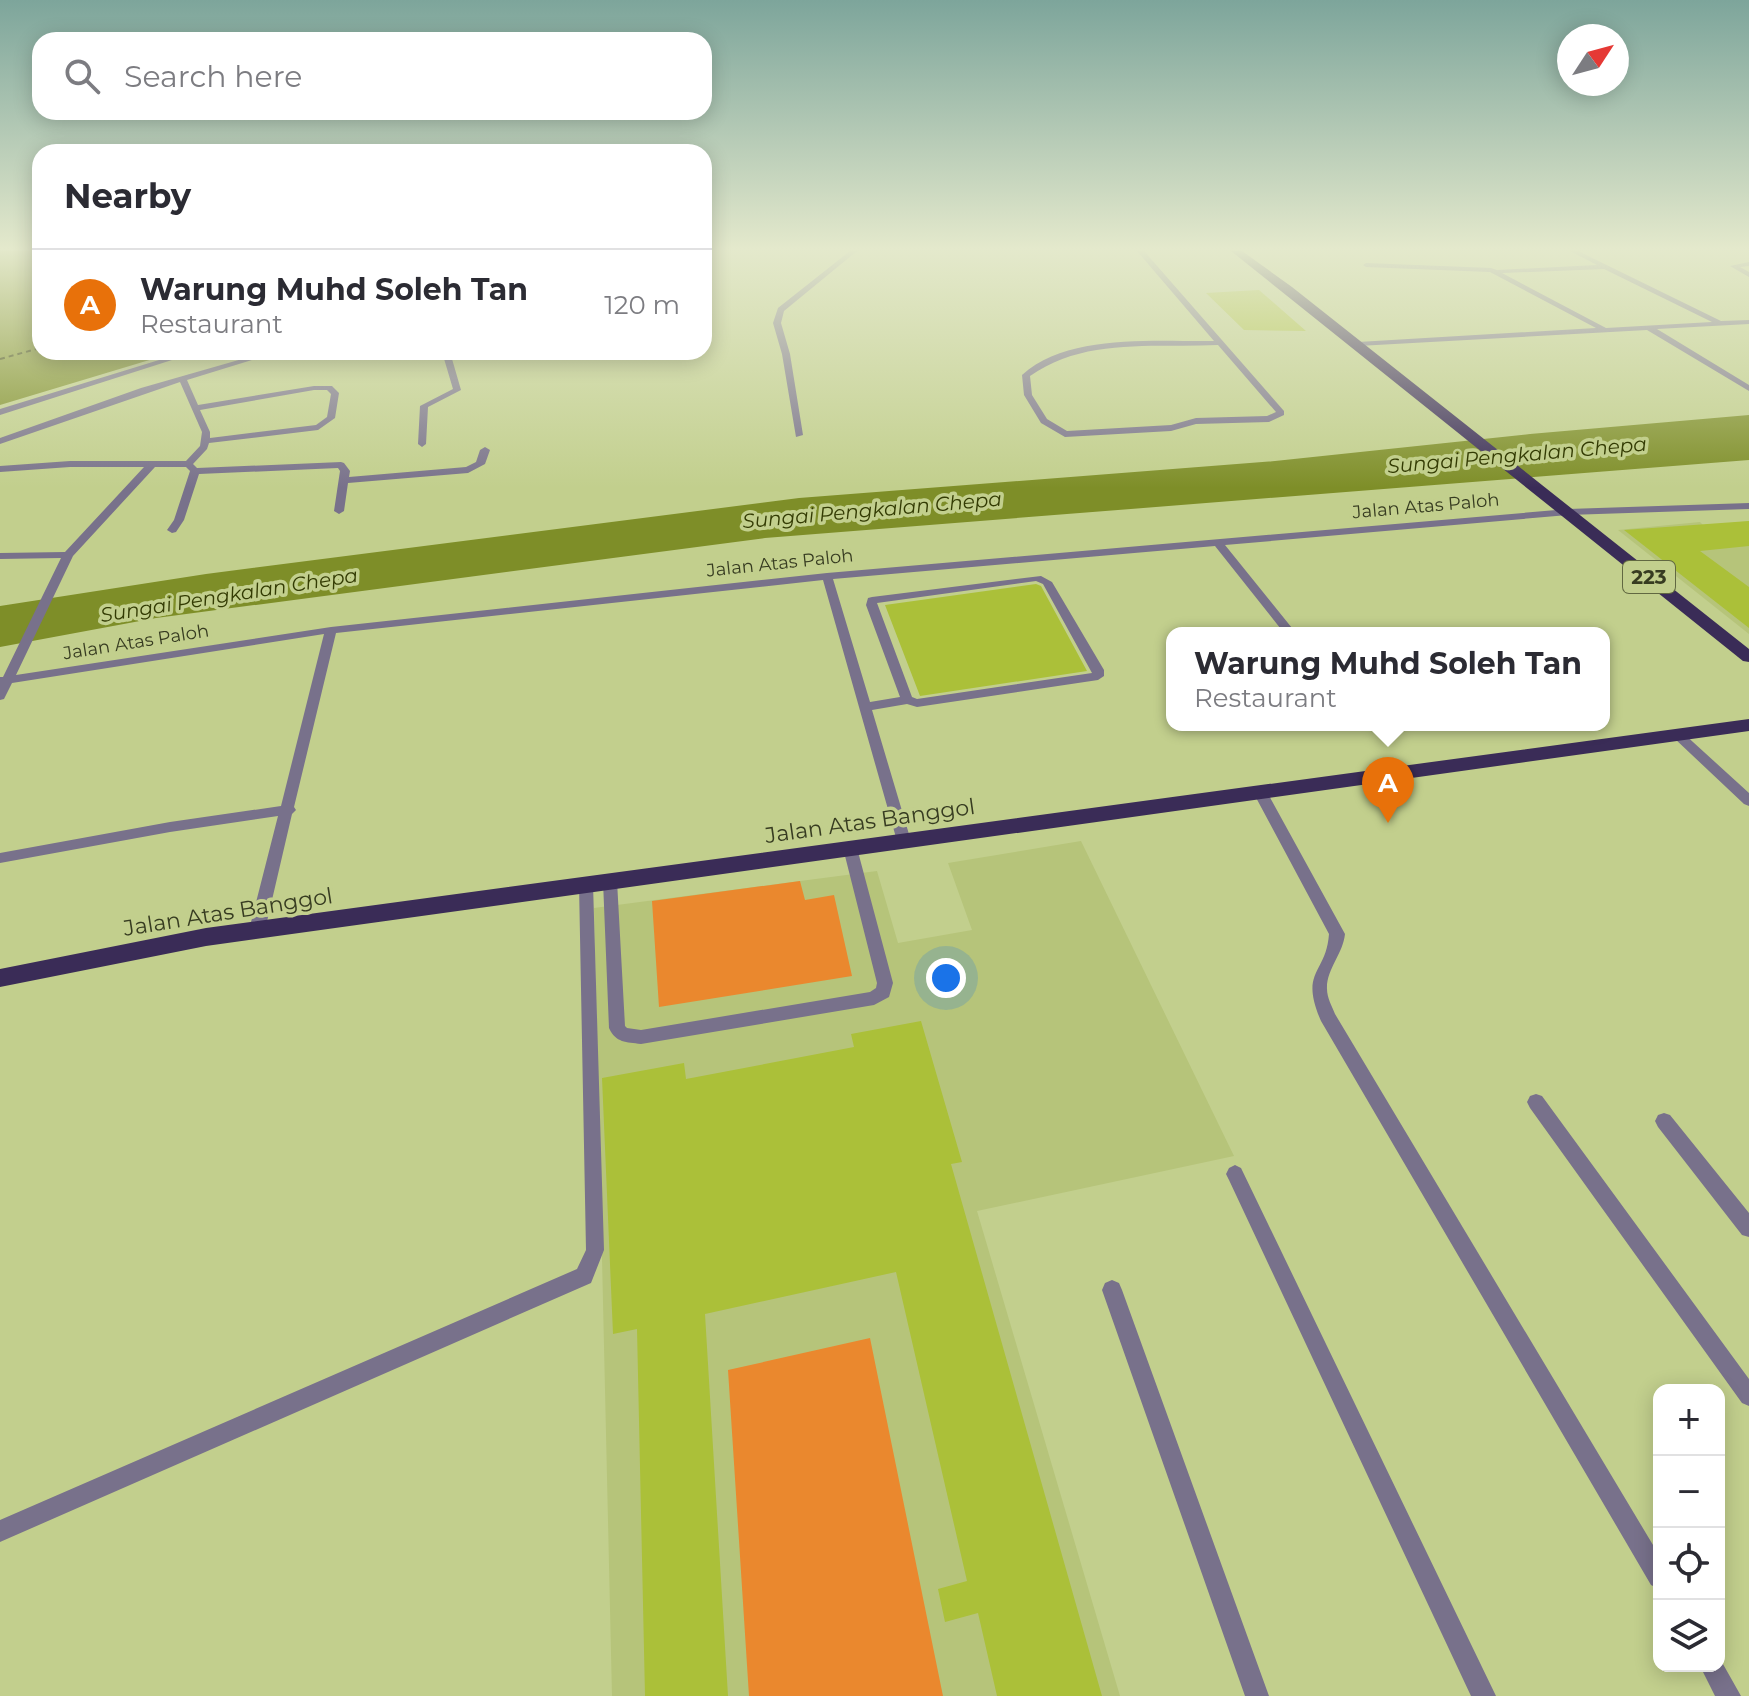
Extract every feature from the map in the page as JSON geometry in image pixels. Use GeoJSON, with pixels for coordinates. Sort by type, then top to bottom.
{"type":"FeatureCollection","features":[{"type":"Feature","properties":{"kind":"main road","name":"223"},"geometry":{"type":"LineString","coordinates":[[1340,330],[1749,657]]}},
{"type":"Feature","properties":{"kind":"main road","name":"Jalan Atas Banggol"},"geometry":{"type":"LineString","coordinates":[[0,978],[157,945],[257,930],[1749,725]]}},
{"type":"Feature","properties":{"kind":"street"},"geometry":{"type":"LineString","coordinates":[[779,330],[799,435]]}},
{"type":"Feature","properties":{"kind":"street"},"geometry":{"type":"LineString","coordinates":[[1206,330],[1280,411],[1279,416],[1196,421],[1171,428],[1065,434],[1044,421],[1026,386],[1026,375],[1034,368],[1085,350],[1127,345],[1217,343]]}},
{"type":"Feature","properties":{"kind":"street"},"geometry":{"type":"LineString","coordinates":[[1358,344],[1602,330]]}},
{"type":"Feature","properties":{"kind":"street"},"geometry":{"type":"LineString","coordinates":[[1653,330],[1749,389]]}},
{"type":"Feature","properties":{"kind":"street"},"geometry":{"type":"LineString","coordinates":[[0,412],[167,360]]}},
{"type":"Feature","properties":{"kind":"street"},"geometry":{"type":"LineString","coordinates":[[0,441],[182,378],[246,360]]}},
{"type":"Feature","properties":{"kind":"street"},"geometry":{"type":"LineString","coordinates":[[422,444],[424,406],[457,390],[448,360]]}},
{"type":"Feature","properties":{"kind":"street"},"geometry":{"type":"LineString","coordinates":[[172,530],[179,520],[191,467],[206,441],[206,432],[182,378]]}},
{"type":"Feature","properties":{"kind":"street"},"geometry":{"type":"LineString","coordinates":[[196,408],[314,388],[329,388],[335,393],[331,418],[318,427],[206,441]]}},
{"type":"Feature","properties":{"kind":"street"},"geometry":{"type":"LineString","coordinates":[[344,480],[468,470],[480,464],[485,450]]}},
{"type":"Feature","properties":{"kind":"street"},"geometry":{"type":"LineString","coordinates":[[0,469],[70,464],[191,467],[336,464],[345,468],[339,511]]}},
{"type":"Feature","properties":{"kind":"street"},"geometry":{"type":"LineString","coordinates":[[0,696],[3,680],[25,644],[68,555],[152,464]]}},
{"type":"Feature","properties":{"kind":"street","name":"Jalan Atas Paloh"},"geometry":{"type":"LineString","coordinates":[[3,680],[331,630],[827,576],[1568,512],[1749,506]]}},
{"type":"Feature","properties":{"kind":"street"},"geometry":{"type":"LineString","coordinates":[[1218,542],[1285,627]]}},
{"type":"Feature","properties":{"kind":"street"},"geometry":{"type":"LineString","coordinates":[[0,556],[68,555]]}},
{"type":"Feature","properties":{"kind":"street"},"geometry":{"type":"LineString","coordinates":[[897,570],[906,594]]}},
{"type":"Feature","properties":{"kind":"street"},"geometry":{"type":"LineString","coordinates":[[874,572],[882,597]]}},
{"type":"Feature","properties":{"kind":"street"},"geometry":{"type":"LineString","coordinates":[[827,576],[904,841]]}},
{"type":"Feature","properties":{"kind":"street"},"geometry":{"type":"LineString","coordinates":[[865,707],[907,700],[917,703],[1090,679],[1099,673],[1043,579],[882,597],[872,600],[871,605],[907,700]]}},
{"type":"Feature","properties":{"kind":"street"},"geometry":{"type":"LineString","coordinates":[[257,930],[331,630]]}},
{"type":"Feature","properties":{"kind":"street"},"geometry":{"type":"LineString","coordinates":[[1678,735],[1749,801]]}},
{"type":"Feature","properties":{"kind":"street"},"geometry":{"type":"LineString","coordinates":[[1260,792],[1337,934],[1338,942],[1322,975],[1319,991],[1327,1016],[1653,1567]]}},
{"type":"Feature","properties":{"kind":"street"},"geometry":{"type":"LineString","coordinates":[[0,858],[155,829],[289,810]]}},
{"type":"Feature","properties":{"kind":"street"},"geometry":{"type":"LineString","coordinates":[[610,881],[617,1028],[623,1035],[641,1037],[874,998],[883,992],[885,983],[850,848]]}},
{"type":"Feature","properties":{"kind":"street"},"geometry":{"type":"LineString","coordinates":[[0,1531],[584,1276],[595,1250],[586,884]]}},
{"type":"Feature","properties":{"kind":"street"},"geometry":{"type":"LineString","coordinates":[[1536,1102],[1749,1396]]}},
{"type":"Feature","properties":{"kind":"street"},"geometry":{"type":"LineString","coordinates":[[1664,1121],[1749,1228]]}},
{"type":"Feature","properties":{"kind":"street"},"geometry":{"type":"LineString","coordinates":[[1235,1174],[1484,1696]]}},
{"type":"Feature","properties":{"kind":"street"},"geometry":{"type":"LineString","coordinates":[[1112,1290],[1257,1696]]}},
{"type":"Feature","properties":{"kind":"street"},"geometry":{"type":"LineString","coordinates":[[1715,1672],[1729,1696]]}},
{"type":"Feature","properties":{"kind":"shaded area"},"geometry":{"type":"Polygon","coordinates":[[[1749,521],[1749,634],[1618,530],[1700,522],[1704,526],[1749,521]]]}},
{"type":"Feature","properties":{"kind":"shaded area"},"geometry":{"type":"Polygon","coordinates":[[[1081,841],[1234,1156],[977,1211],[1120,1696],[612,1696],[594,908],[877,871],[898,943],[972,930],[948,863],[1081,841]]]}},
{"type":"Feature","properties":{"kind":"shaded area"},"geometry":{"type":"Polygon","coordinates":[[[800,881],[805,900],[834,895],[852,976],[659,1007],[652,901],[800,881]]]}},
{"type":"Feature","properties":{"kind":"shaded area"},"geometry":{"type":"Polygon","coordinates":[[[870,1338],[943,1696],[749,1696],[728,1370],[870,1338]]]}},
{"type":"Feature","properties":{"kind":"water"},"geometry":{"type":"Polygon","coordinates":[[[0,330],[32,330],[32,360],[149,360],[0,405],[0,330]]]}},
{"type":"Feature","properties":{"kind":"water","name":"Sungai Pengkalan Chepa"},"geometry":{"type":"Polygon","coordinates":[[[1749,415],[1749,460],[765,538],[156,618],[0,647],[0,606],[206,574],[799,498],[1275,461],[1749,415]]]}},
{"type":"Feature","properties":{"kind":"building"},"geometry":{"type":"Polygon","coordinates":[[[1749,521],[1749,546],[1700,551],[1749,587],[1749,628],[1624,530],[1749,521]]]}},
{"type":"Feature","properties":{"kind":"building"},"geometry":{"type":"Polygon","coordinates":[[[1036,584],[1041,586],[1087,671],[920,696],[885,605],[1036,584]]]}},
{"type":"Feature","properties":{"kind":"building"},"geometry":{"type":"Polygon","coordinates":[[[921,1021],[962,1162],[951,1164],[1102,1696],[997,1696],[978,1613],[945,1622],[938,1589],[967,1581],[896,1272],[705,1314],[728,1696],[645,1696],[637,1329],[613,1334],[602,1078],[684,1063],[686,1079],[854,1047],[851,1034],[921,1021]]]}},
{"type":"Feature","properties":{"kind":"ferry route"},"geometry":{"type":"LineString","coordinates":[[0,359],[32,350]]}},
{"type":"Feature","properties":{"kind":"place","name":"Warung Muhd Soleh Tan"},"geometry":{"type":"Point","coordinates":[1388,823]}}]}
